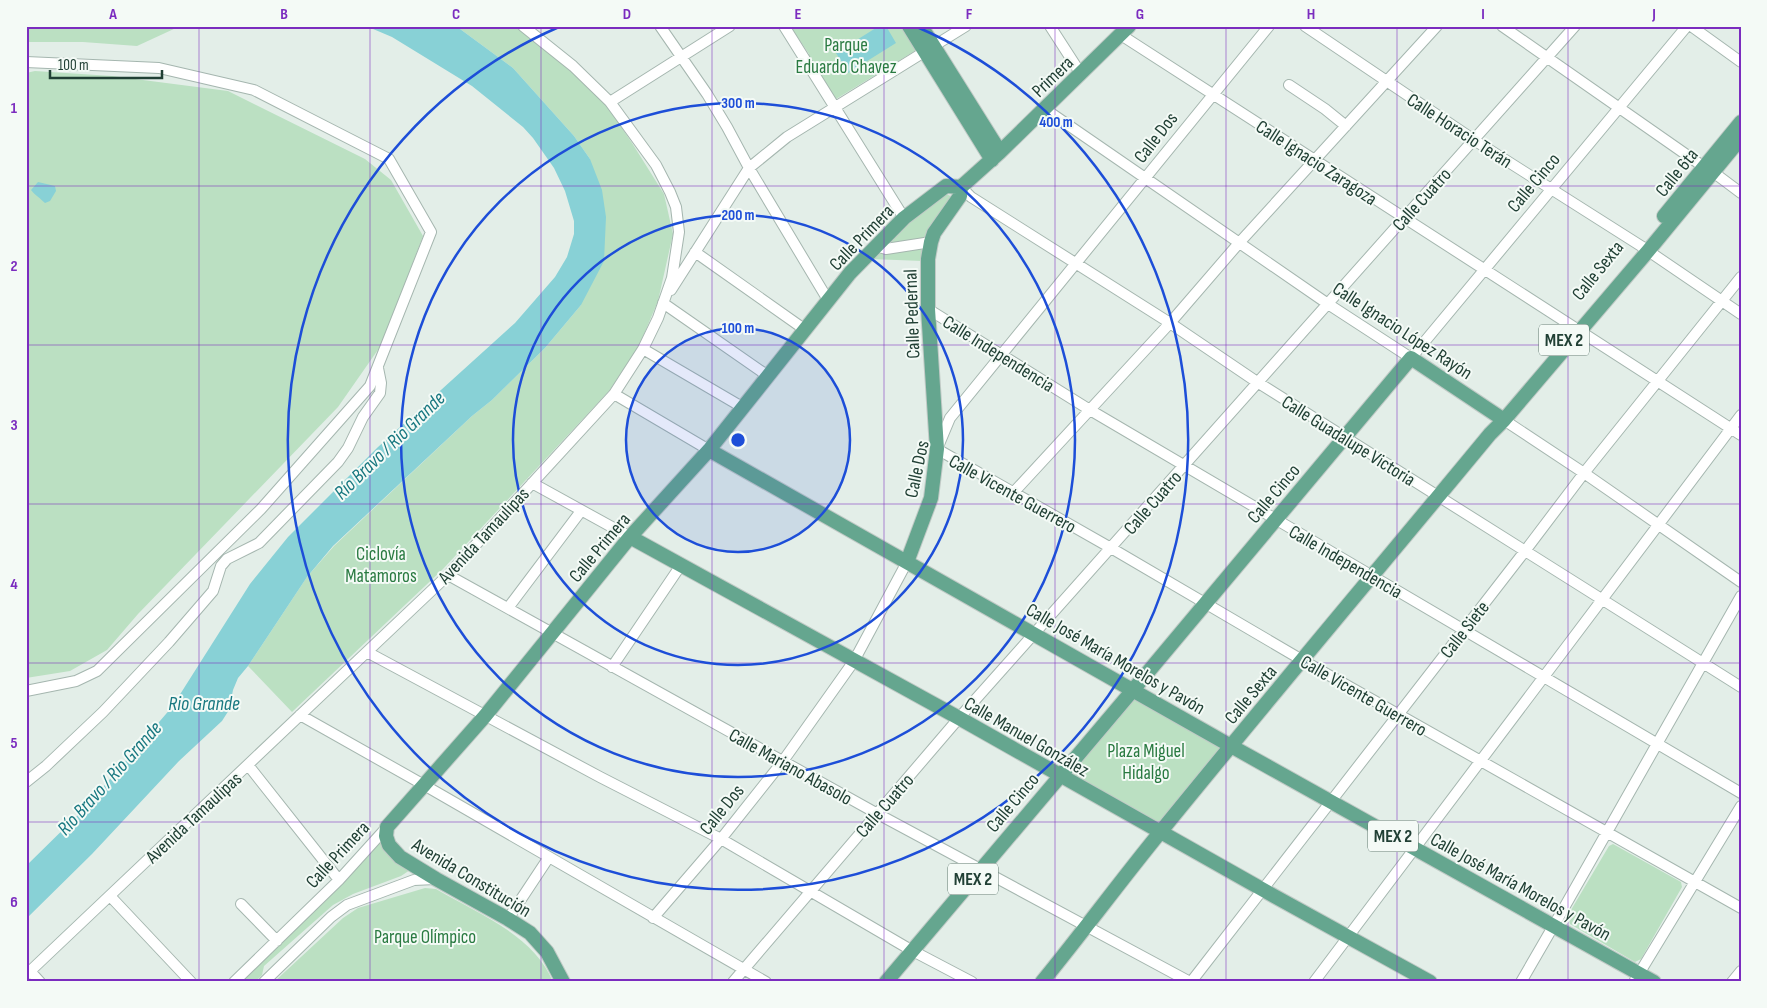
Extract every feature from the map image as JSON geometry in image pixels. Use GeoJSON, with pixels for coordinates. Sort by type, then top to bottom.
{"type":"FeatureCollection","features":[{"type":"Feature","properties":{"kind":"main road"},"geometry":{"type":"LineString","coordinates":[[909,26],[929,49],[996,156]]}},
{"type":"Feature","properties":{"kind":"main road"},"geometry":{"type":"LineString","coordinates":[[921,26],[929,49]]}},
{"type":"Feature","properties":{"kind":"main road","name":"Primera"},"geometry":{"type":"LineString","coordinates":[[996,156],[1125,30]]}},
{"type":"Feature","properties":{"kind":"main road","name":"Calle 6ta"},"geometry":{"type":"LineString","coordinates":[[1644,249],[1708,170],[1741,122]]}},
{"type":"Feature","properties":{"kind":"main road","name":"Calle 6ta"},"geometry":{"type":"LineString","coordinates":[[1708,170],[1741,138]]}},
{"type":"Feature","properties":{"kind":"main road","name":"Calle Primera"},"geometry":{"type":"LineString","coordinates":[[388,827],[485,716],[630,538],[709,450],[850,273],[904,218],[946,186],[961,186],[996,156]]}},
{"type":"Feature","properties":{"kind":"main road","name":"Calle Pedernal"},"geometry":{"type":"LineString","coordinates":[[937,450],[928,309],[928,259],[934,233],[960,196],[961,186]]}},
{"type":"Feature","properties":{"kind":"main road","name":"Calle Sexta"},"geometry":{"type":"LineString","coordinates":[[1042,982],[1088,927],[1160,832],[1490,434],[1500,418],[1644,249]]}},
{"type":"Feature","properties":{"kind":"main road","name":"Calle Ignacio López Rayón"},"geometry":{"type":"LineString","coordinates":[[1411,358],[1500,418]]}},
{"type":"Feature","properties":{"kind":"main road","name":"Calle Cinco"},"geometry":{"type":"LineString","coordinates":[[886,982],[1411,358]]}},
{"type":"Feature","properties":{"kind":"main road","name":"Calle José María Morelos y Pavón"},"geometry":{"type":"LineString","coordinates":[[709,450],[1553,926],[1636,978],[1654,982]]}},
{"type":"Feature","properties":{"kind":"main road","name":"Calle Dos"},"geometry":{"type":"LineString","coordinates":[[907,562],[931,498],[937,450]]}},
{"type":"Feature","properties":{"kind":"main road","name":"Calle Manuel González"},"geometry":{"type":"LineString","coordinates":[[630,538],[959,718],[1059,776],[1430,982]]}},
{"type":"Feature","properties":{"kind":"main road","name":"Avenida Constitución"},"geometry":{"type":"LineString","coordinates":[[388,827],[386,836],[388,845],[400,857],[530,933],[554,964],[563,982]]}},
{"type":"Feature","properties":{"kind":"street"},"geometry":{"type":"LineString","coordinates":[[660,26],[707,94],[828,300]]}},
{"type":"Feature","properties":{"kind":"street"},"geometry":{"type":"LineString","coordinates":[[610,102],[730,26]]}},
{"type":"Feature","properties":{"kind":"street"},"geometry":{"type":"LineString","coordinates":[[784,26],[904,218]]}},
{"type":"Feature","properties":{"kind":"street"},"geometry":{"type":"LineString","coordinates":[[768,376],[665,299],[749,168],[787,137],[966,26]]}},
{"type":"Feature","properties":{"kind":"street"},"geometry":{"type":"LineString","coordinates":[[1050,26],[1081,74]]}},
{"type":"Feature","properties":{"kind":"street","name":"Calle Dos"},"geometry":{"type":"LineString","coordinates":[[937,450],[950,418],[1269,26]]}},
{"type":"Feature","properties":{"kind":"street","name":"Calle Horacio Terán"},"geometry":{"type":"LineString","coordinates":[[1305,26],[1474,140],[1741,314]]}},
{"type":"Feature","properties":{"kind":"street"},"geometry":{"type":"LineString","coordinates":[[1013,492],[1170,323],[1239,243],[1437,26]]}},
{"type":"Feature","properties":{"kind":"street"},"geometry":{"type":"LineString","coordinates":[[1502,26],[1741,193]]}},
{"type":"Feature","properties":{"kind":"street","name":"Calle Cuatro"},"geometry":{"type":"LineString","coordinates":[[733,982],[959,718],[1575,26]]}},
{"type":"Feature","properties":{"kind":"street"},"geometry":{"type":"LineString","coordinates":[[1689,26],[1741,62]]}},
{"type":"Feature","properties":{"kind":"street","name":"Calle Cinco"},"geometry":{"type":"LineString","coordinates":[[1411,358],[1689,26]]}},
{"type":"Feature","properties":{"kind":"street","name":"Avenida Tamaulipas"},"geometry":{"type":"LineString","coordinates":[[28,973],[448,575],[614,394],[643,349],[665,299],[678,245],[679,232],[676,206],[656,165],[610,102],[573,66],[528,27]]}},
{"type":"Feature","properties":{"kind":"street","name":"Calle Ignacio Zaragoza"},"geometry":{"type":"LineString","coordinates":[[1125,30],[1212,95],[1741,435]]}},
{"type":"Feature","properties":{"kind":"street"},"geometry":{"type":"LineString","coordinates":[[26,62],[159,68],[254,90],[389,159],[431,232],[370,386],[261,509],[97,671],[76,681],[26,691]]}},
{"type":"Feature","properties":{"kind":"street"},"geometry":{"type":"LineString","coordinates":[[1290,85],[1346,126]]}},
{"type":"Feature","properties":{"kind":"street","name":"Calle Ignacio López Rayón"},"geometry":{"type":"LineString","coordinates":[[1045,109],[1328,304],[1411,358]]}},
{"type":"Feature","properties":{"kind":"street","name":"Calle Guadalupe Victoria"},"geometry":{"type":"LineString","coordinates":[[961,186],[971,196],[1170,323],[1257,382],[1741,687]]}},
{"type":"Feature","properties":{"kind":"street"},"geometry":{"type":"LineString","coordinates":[[875,246],[886,250],[931,242]]}},
{"type":"Feature","properties":{"kind":"street"},"geometry":{"type":"LineString","coordinates":[[695,252],[804,329]]}},
{"type":"Feature","properties":{"kind":"street","name":"Calle Siete"},"geometry":{"type":"LineString","coordinates":[[1190,982],[1526,551],[1584,473],[1741,277]]}},
{"type":"Feature","properties":{"kind":"street","name":"Calle Independencia"},"geometry":{"type":"LineString","coordinates":[[928,309],[1090,410],[1185,464],[1741,794]]}},
{"type":"Feature","properties":{"kind":"street"},"geometry":{"type":"LineString","coordinates":[[643,349],[742,407]]}},
{"type":"Feature","properties":{"kind":"street"},"geometry":{"type":"LineString","coordinates":[[26,782],[46,766],[103,712],[169,642],[213,591],[221,566],[227,559],[259,543],[338,462],[348,448],[362,417],[380,393],[382,383],[378,368]]}},
{"type":"Feature","properties":{"kind":"street","name":"Calle José María Morelos y Pavón"},"geometry":{"type":"LineString","coordinates":[[614,394],[709,450]]}},
{"type":"Feature","properties":{"kind":"street"},"geometry":{"type":"LineString","coordinates":[[1314,982],[1741,415]]}},
{"type":"Feature","properties":{"kind":"street","name":"Calle Ignacio López Rayón"},"geometry":{"type":"LineString","coordinates":[[1500,418],[1584,473],[1741,582]]}},
{"type":"Feature","properties":{"kind":"street","name":"Calle Vicente Guerrero"},"geometry":{"type":"LineString","coordinates":[[937,450],[1111,548],[1479,761],[1741,908]]}},
{"type":"Feature","properties":{"kind":"street"},"geometry":{"type":"LineString","coordinates":[[532,484],[630,538]]}},
{"type":"Feature","properties":{"kind":"street"},"geometry":{"type":"LineString","coordinates":[[508,608],[582,511]]}},
{"type":"Feature","properties":{"kind":"street","name":"Calle Dos"},"geometry":{"type":"LineString","coordinates":[[653,918],[721,839],[784,761],[854,661],[907,562]]}},
{"type":"Feature","properties":{"kind":"street"},"geometry":{"type":"LineString","coordinates":[[612,667],[681,565]]}},
{"type":"Feature","properties":{"kind":"street","name":"Calle Mariano Abasolo"},"geometry":{"type":"LineString","coordinates":[[448,575],[876,813],[1190,982]]}},
{"type":"Feature","properties":{"kind":"street"},"geometry":{"type":"LineString","coordinates":[[1521,982],[1741,596]]}},
{"type":"Feature","properties":{"kind":"street"},"geometry":{"type":"LineString","coordinates":[[367,652],[600,778],[721,839],[911,950],[972,982]]}},
{"type":"Feature","properties":{"kind":"street"},"geometry":{"type":"LineString","coordinates":[[300,715],[424,784],[766,982]]}},
{"type":"Feature","properties":{"kind":"street"},"geometry":{"type":"LineString","coordinates":[[248,765],[339,880]]}},
{"type":"Feature","properties":{"kind":"street"},"geometry":{"type":"LineString","coordinates":[[1636,978],[1741,806]]}},
{"type":"Feature","properties":{"kind":"street","name":"Calle Primera"},"geometry":{"type":"LineString","coordinates":[[234,982],[339,880],[388,827]]}},
{"type":"Feature","properties":{"kind":"street"},"geometry":{"type":"LineString","coordinates":[[508,919],[549,857]]}},
{"type":"Feature","properties":{"kind":"street"},"geometry":{"type":"LineString","coordinates":[[264,982],[331,917],[347,905],[414,880],[436,879]]}},
{"type":"Feature","properties":{"kind":"street"},"geometry":{"type":"LineString","coordinates":[[110,896],[191,982]]}},
{"type":"Feature","properties":{"kind":"street"},"geometry":{"type":"LineString","coordinates":[[240,904],[277,941]]}},
{"type":"Feature","properties":{"kind":"street"},"geometry":{"type":"LineString","coordinates":[[1732,982],[1741,971]]}},
{"type":"Feature","properties":{"kind":"street"},"geometry":{"type":"LineString","coordinates":[[28,973],[40,982]]}},
{"type":"Feature","properties":{"kind":"green space"},"geometry":{"type":"Polygon","coordinates":[[[26,26],[175,26],[176,28],[137,46],[83,42],[26,42],[26,26]]]}},
{"type":"Feature","properties":{"kind":"green space","name":"Ciclovía Matamoros"},"geometry":{"type":"Polygon","coordinates":[[[456,26],[516,26],[568,66],[605,103],[664,194],[673,234],[658,301],[639,346],[609,391],[443,569],[292,712],[248,666],[307,577],[334,546],[472,416],[492,400],[545,348],[581,305],[590,159],[574,136],[513,68],[456,26]]]}},
{"type":"Feature","properties":{"kind":"green space","name":"Parque Eduardo Chavez"},"geometry":{"type":"Polygon","coordinates":[[[790,26],[904,26],[918,49],[836,99],[790,26]]]}},
{"type":"Feature","properties":{"kind":"green space"},"geometry":{"type":"Polygon","coordinates":[[[35,71],[112,76],[228,91],[365,159],[391,180],[423,236],[382,344],[338,407],[138,614],[107,650],[70,671],[26,678],[26,73],[35,71]]]}},
{"type":"Feature","properties":{"kind":"green space"},"geometry":{"type":"Polygon","coordinates":[[[946,194],[953,197],[923,261],[870,259],[908,219],[946,194]]]}},
{"type":"Feature","properties":{"kind":"green space","name":"Plaza Miguel Hidalgo"},"geometry":{"type":"Polygon","coordinates":[[[1133,698],[1221,747],[1158,823],[1070,774],[1133,698]]]}},
{"type":"Feature","properties":{"kind":"green space"},"geometry":{"type":"Polygon","coordinates":[[[381,841],[390,857],[410,870],[401,876],[353,894],[333,905],[264,966],[262,975],[255,982],[239,982],[381,841]]]}},
{"type":"Feature","properties":{"kind":"green space"},"geometry":{"type":"Polygon","coordinates":[[[1613,844],[1681,882],[1682,887],[1641,959],[1635,962],[1570,924],[1568,915],[1609,846],[1613,844]]]}},
{"type":"Feature","properties":{"kind":"green space","name":"Parque Olímpico"},"geometry":{"type":"Polygon","coordinates":[[[425,888],[436,889],[503,927],[518,938],[544,965],[553,982],[274,982],[343,918],[358,908],[425,888]]]}},
{"type":"Feature","properties":{"kind":"water","name":"Rio Grande"},"geometry":{"type":"Polygon","coordinates":[[[366,26],[456,26],[513,68],[574,136],[590,159],[602,190],[606,217],[604,261],[581,305],[545,348],[492,400],[472,416],[333,546],[307,577],[238,678],[233,690],[229,710],[222,721],[179,761],[92,854],[26,919],[26,866],[85,808],[172,707],[250,584],[288,537],[378,447],[515,323],[555,277],[567,257],[574,234],[574,221],[565,191],[554,168],[533,138],[523,127],[472,86],[392,37],[366,26]]]}},
{"type":"Feature","properties":{"kind":"water"},"geometry":{"type":"Polygon","coordinates":[[[879,26],[886,26],[896,43],[848,73],[836,53],[879,26]]]}},
{"type":"Feature","properties":{"kind":"water"},"geometry":{"type":"Polygon","coordinates":[[[38,182],[55,186],[56,191],[50,201],[45,203],[31,190],[38,182]]]}},
{"type":"Feature","properties":{"kind":"water label","name":"Río Bravo / Rio Grande"},"geometry":{"type":"Point","coordinates":[389,445]}},
{"type":"Feature","properties":{"kind":"water label","name":"Río Bravo / Rio Grande"},"geometry":{"type":"Point","coordinates":[109,778]}}]}
